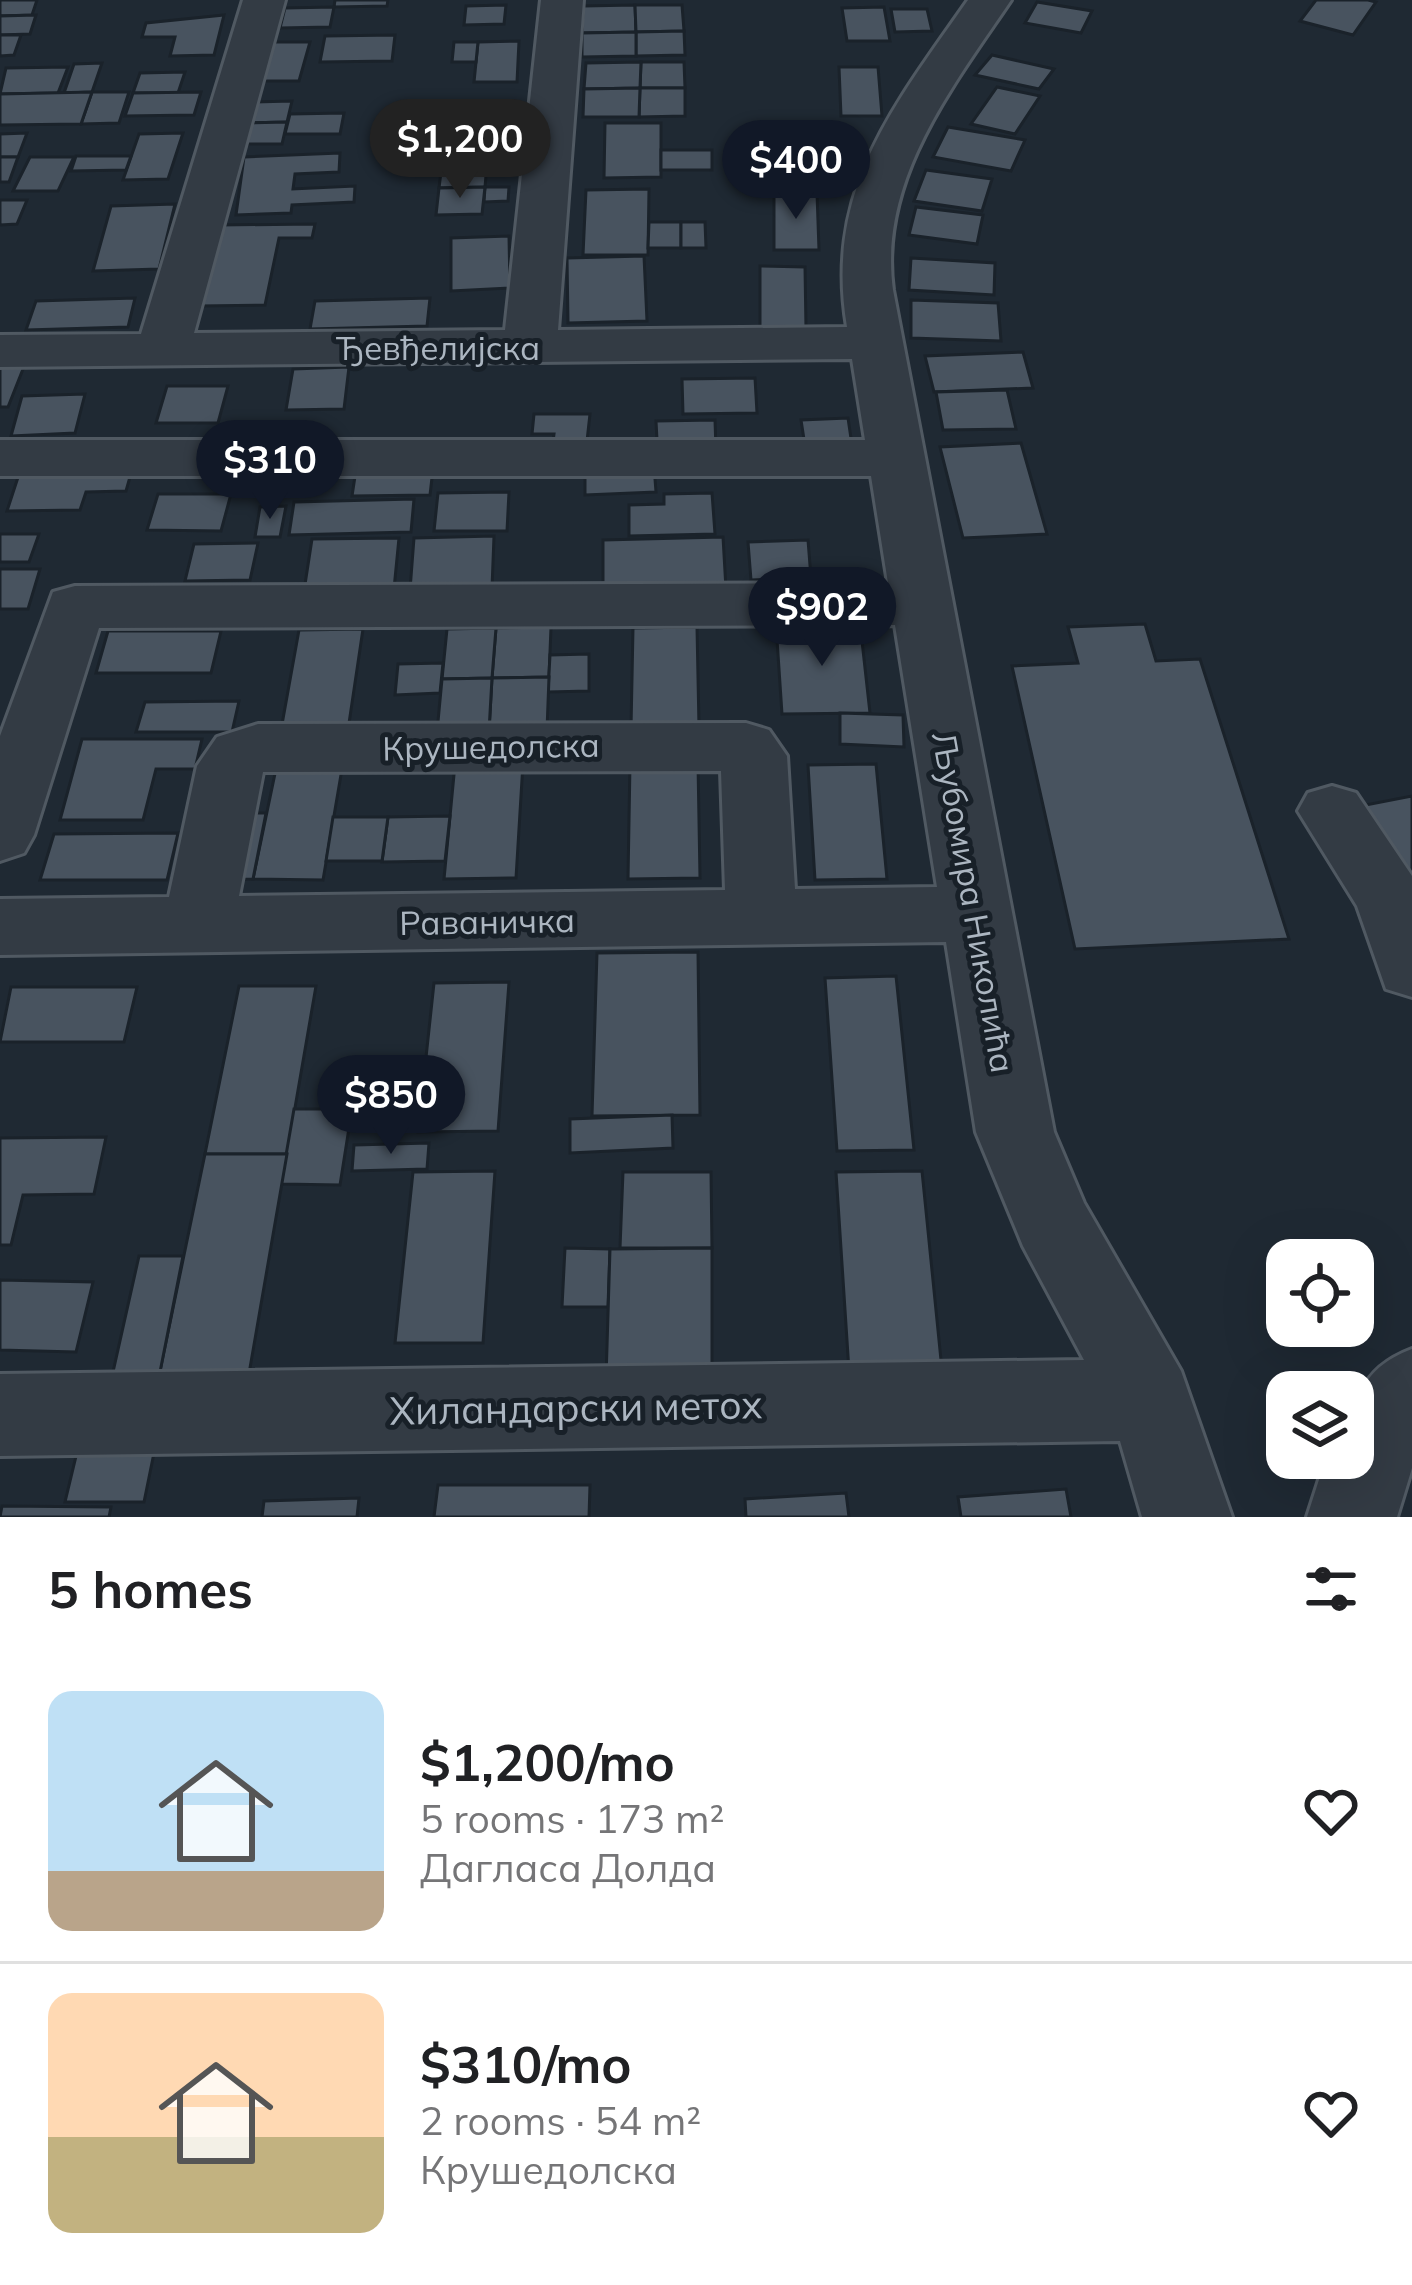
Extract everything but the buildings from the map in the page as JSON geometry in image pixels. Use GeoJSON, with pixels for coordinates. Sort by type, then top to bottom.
{"type":"FeatureCollection","features":[{"type":"Feature","properties":{"kind":"street"},"geometry":{"type":"LineString","coordinates":[[163,349],[264,0]]}},
{"type":"Feature","properties":{"kind":"street"},"geometry":{"type":"LineString","coordinates":[[530,346],[562,0]]}},
{"type":"Feature","properties":{"kind":"street","name":"Љубомира Николића"},"geometry":{"type":"LineString","coordinates":[[990,0],[914,115],[876,185],[865,260],[875,343],[1015,1132],[1051,1221],[1151,1400],[1187,1517]]}},
{"type":"Feature","properties":{"kind":"street","name":"Ђевђелијска"},"geometry":{"type":"LineString","coordinates":[[0,350],[875,343]]}},
{"type":"Feature","properties":{"kind":"street"},"geometry":{"type":"LineString","coordinates":[[0,458],[896,458]]}},
{"type":"Feature","properties":{"kind":"street"},"geometry":{"type":"LineString","coordinates":[[0,835],[76,607],[921,604]]}},
{"type":"Feature","properties":{"kind":"street","name":"Крушедолска"},"geometry":{"type":"LineString","coordinates":[[198,925],[230,766],[240,754],[258,748],[746,747],[754,756],[760,917]]}},
{"type":"Feature","properties":{"kind":"street"},"geometry":{"type":"LineString","coordinates":[[1332,811],[1394,907],[1409,943],[1412,968]]}},
{"type":"Feature","properties":{"kind":"street","name":"Раваничка"},"geometry":{"type":"LineString","coordinates":[[0,927],[974,914]]}},
{"type":"Feature","properties":{"kind":"street"},"geometry":{"type":"LineString","coordinates":[[1352,1517],[1369,1459],[1412,1389]]}},
{"type":"Feature","properties":{"kind":"street","name":"Хиландарски метох"},"geometry":{"type":"LineString","coordinates":[[0,1415],[1151,1400]]}}]}
